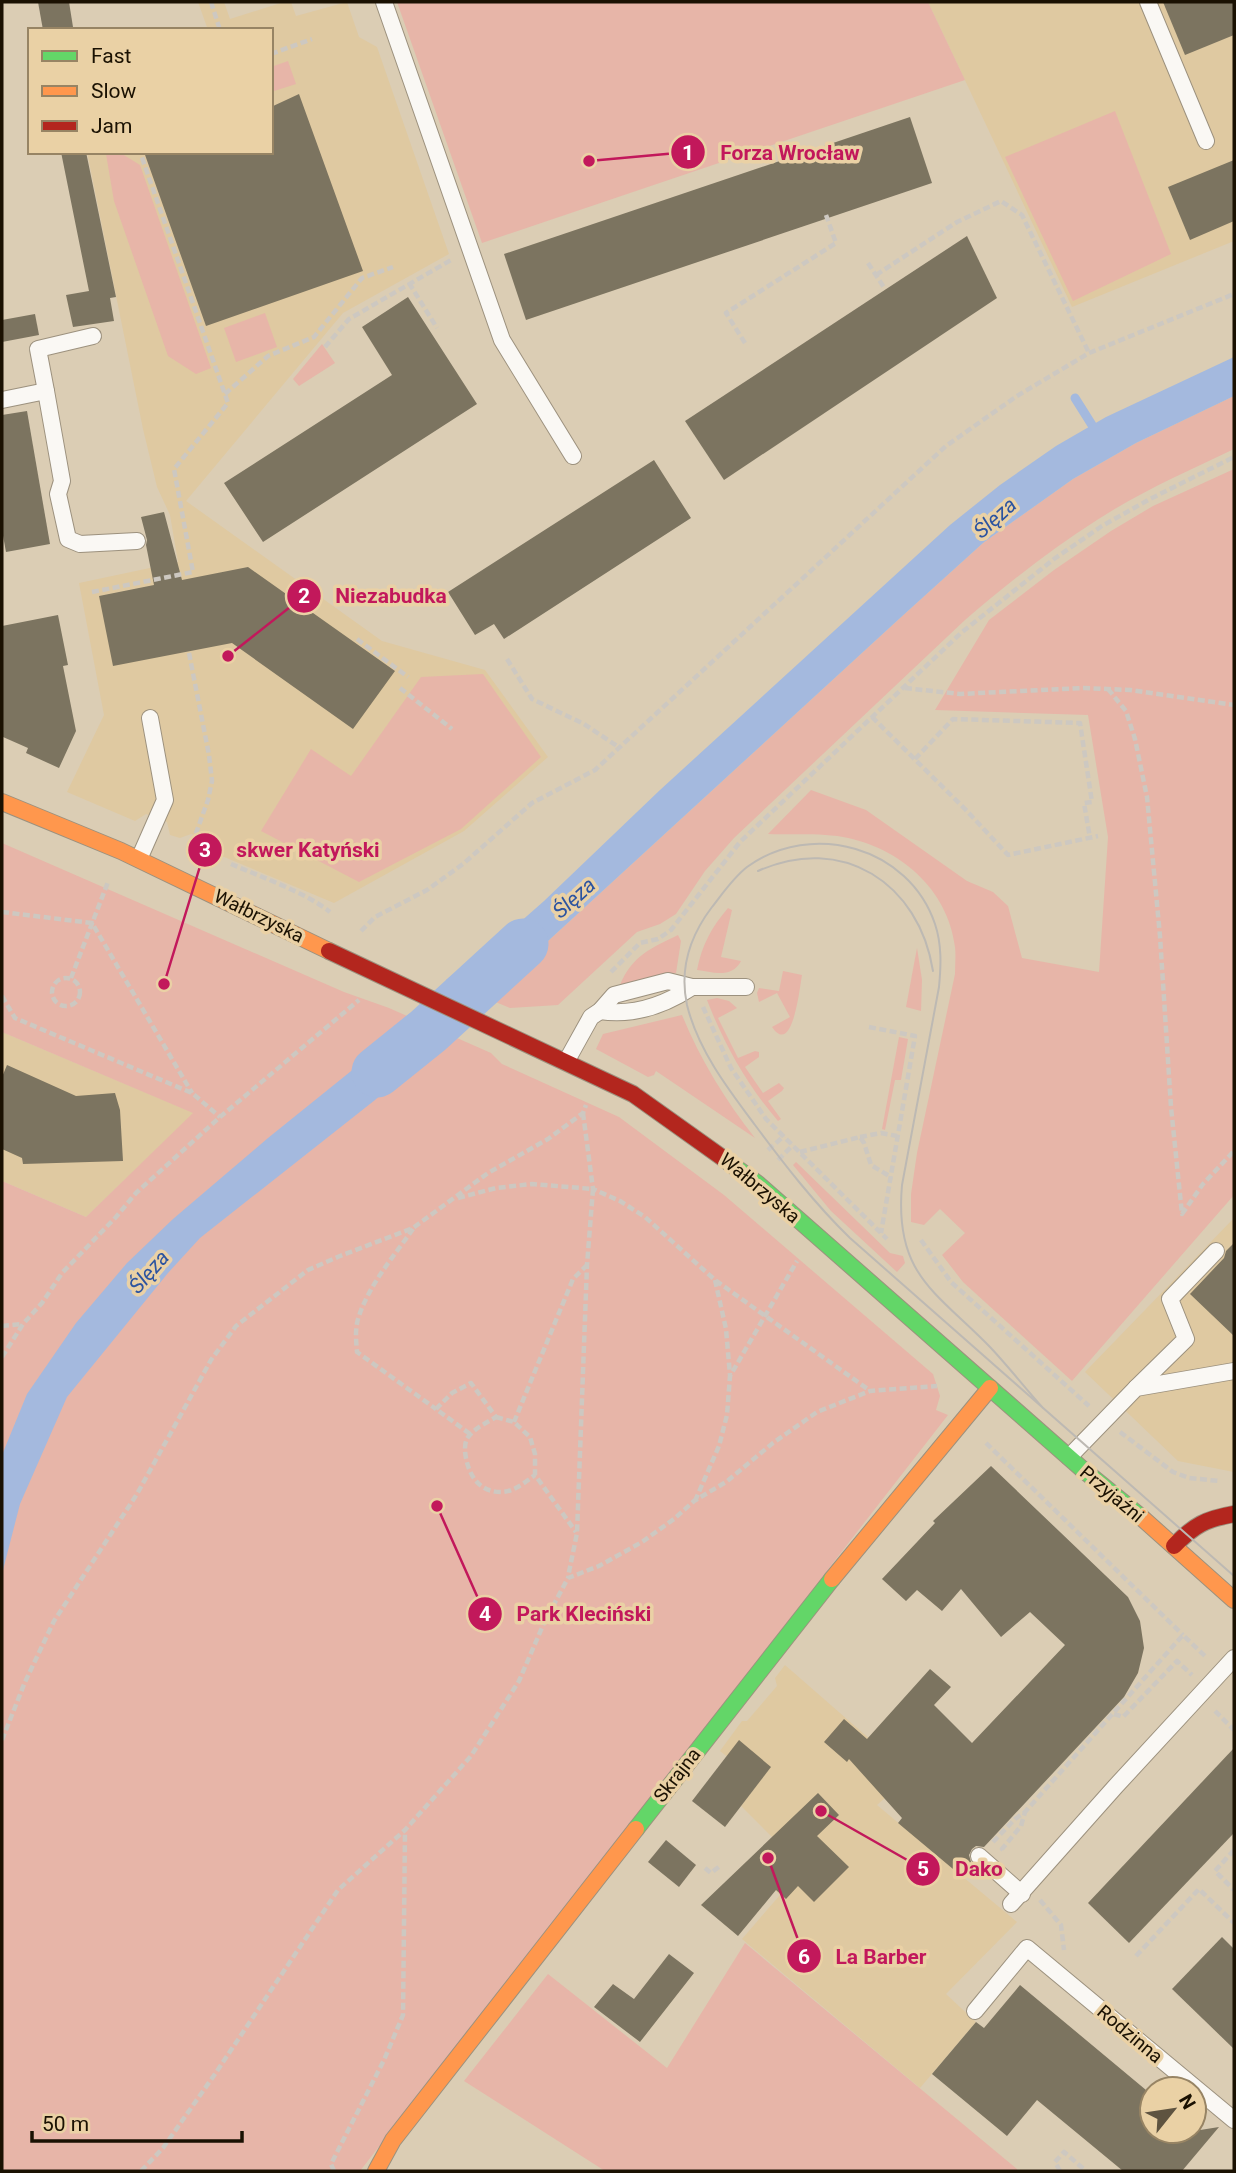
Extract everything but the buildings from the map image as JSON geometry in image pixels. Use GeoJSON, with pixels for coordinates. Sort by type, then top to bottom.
{"type":"FeatureCollection","features":[{"type":"Feature","properties":{"kind":"street","name":"Wałbrzyska"},"geometry":{"type":"LineString","coordinates":[[2,802],[139,859],[633,1094],[758,1184],[990,1388]]}},
{"type":"Feature","properties":{"kind":"street","name":"Przyjaźni"},"geometry":{"type":"LineString","coordinates":[[990,1388],[1234,1600]]}},
{"type":"Feature","properties":{"kind":"street","name":"Skrajna"},"geometry":{"type":"LineString","coordinates":[[376,2171],[393,2140],[748,1684],[990,1388]]}},
{"type":"Feature","properties":{"kind":"street"},"geometry":{"type":"LineString","coordinates":[[1174,1546],[1192,1526],[1234,1514]]}},
{"type":"Feature","properties":{"kind":"lane"},"geometry":{"type":"LineString","coordinates":[[384,2],[502,340],[573,456]]}},
{"type":"Feature","properties":{"kind":"lane"},"geometry":{"type":"LineString","coordinates":[[1148,2],[1206,141]]}},
{"type":"Feature","properties":{"kind":"lane"},"geometry":{"type":"LineString","coordinates":[[93,336],[37,349],[62,481],[58,494],[68,538],[80,544],[137,541]]}},
{"type":"Feature","properties":{"kind":"lane"},"geometry":{"type":"LineString","coordinates":[[2,400],[46,391]]}},
{"type":"Feature","properties":{"kind":"lane"},"geometry":{"type":"LineString","coordinates":[[139,859],[165,800],[150,718]]}},
{"type":"Feature","properties":{"kind":"lane"},"geometry":{"type":"LineString","coordinates":[[566,1062],[591,1017],[600,1012],[618,1014],[645,1008],[672,1000],[694,986],[746,987]]}},
{"type":"Feature","properties":{"kind":"lane"},"geometry":{"type":"LineString","coordinates":[[1069,1457],[1186,1339],[1170,1299],[1216,1251]]}},
{"type":"Feature","properties":{"kind":"lane"},"geometry":{"type":"LineString","coordinates":[[1136,1388],[1234,1371]]}},
{"type":"Feature","properties":{"kind":"lane"},"geometry":{"type":"LineString","coordinates":[[979,1857],[1020,1895],[1234,1658]]}},
{"type":"Feature","properties":{"kind":"lane","name":"Rodzinna"},"geometry":{"type":"LineString","coordinates":[[975,2011],[1027,1948],[1234,2120]]}},
{"type":"Feature","properties":{"kind":"path"},"geometry":{"type":"LineString","coordinates":[[211,2],[219,28]]}},
{"type":"Feature","properties":{"kind":"path"},"geometry":{"type":"LineString","coordinates":[[273,53],[312,39]]}},
{"type":"Feature","properties":{"kind":"path"},"geometry":{"type":"LineString","coordinates":[[92,592],[193,572],[174,469],[228,403],[141,154]]}},
{"type":"Feature","properties":{"kind":"path"},"geometry":{"type":"LineString","coordinates":[[876,275],[957,222],[1001,201],[1022,215],[1089,353]]}},
{"type":"Feature","properties":{"kind":"path"},"geometry":{"type":"LineString","coordinates":[[745,344],[726,313],[836,243],[826,215]]}},
{"type":"Feature","properties":{"kind":"path"},"geometry":{"type":"LineString","coordinates":[[325,347],[349,319],[451,260],[472,253]]}},
{"type":"Feature","properties":{"kind":"path"},"geometry":{"type":"LineString","coordinates":[[868,263],[885,289]]}},
{"type":"Feature","properties":{"kind":"path"},"geometry":{"type":"LineString","coordinates":[[225,394],[268,356],[314,337],[362,278],[393,267]]}},
{"type":"Feature","properties":{"kind":"path"},"geometry":{"type":"LineString","coordinates":[[409,284],[437,328]]}},
{"type":"Feature","properties":{"kind":"path"},"geometry":{"type":"LineString","coordinates":[[358,935],[376,917],[427,890],[463,864],[532,803],[595,770],[946,446],[1017,396],[1089,353],[1234,294]]}},
{"type":"Feature","properties":{"kind":"path"},"geometry":{"type":"LineString","coordinates":[[607,979],[611,971],[640,943],[658,939],[671,930],[740,842],[961,633],[1054,559],[1092,533],[1150,499],[1234,457]]}},
{"type":"Feature","properties":{"kind":"path"},"geometry":{"type":"LineString","coordinates":[[357,639],[408,677]]}},
{"type":"Feature","properties":{"kind":"path"},"geometry":{"type":"LineString","coordinates":[[190,653],[212,781],[191,847]]}},
{"type":"Feature","properties":{"kind":"path"},"geometry":{"type":"LineString","coordinates":[[507,659],[533,699],[584,724],[620,748]]}},
{"type":"Feature","properties":{"kind":"path"},"geometry":{"type":"LineString","coordinates":[[400,688],[452,729]]}},
{"type":"Feature","properties":{"kind":"path"},"geometry":{"type":"LineString","coordinates":[[904,688],[960,694],[1108,689],[1234,705]]}},
{"type":"Feature","properties":{"kind":"path"},"geometry":{"type":"LineString","coordinates":[[1108,689],[1126,711],[1135,739],[1147,797],[1182,1214],[1203,1184],[1234,1151]]}},
{"type":"Feature","properties":{"kind":"path"},"geometry":{"type":"LineString","coordinates":[[872,717],[1008,855],[1098,836]]}},
{"type":"Feature","properties":{"kind":"path"},"geometry":{"type":"LineString","coordinates":[[915,759],[953,719],[1080,723],[1092,802],[1084,803],[1090,838]]}},
{"type":"Feature","properties":{"kind":"path"},"geometry":{"type":"LineString","coordinates":[[71,978],[108,881]]}},
{"type":"Feature","properties":{"kind":"path"},"geometry":{"type":"LineString","coordinates":[[2,912],[92,923]]}},
{"type":"Feature","properties":{"kind":"path"},"geometry":{"type":"LineString","coordinates":[[92,923],[192,1093]]}},
{"type":"Feature","properties":{"kind":"path"},"geometry":{"type":"LineString","coordinates":[[63,977],[71,978],[80,988],[77,1001],[63,1006],[56,1003],[52,996],[55,981],[63,977]]}},
{"type":"Feature","properties":{"kind":"path"},"geometry":{"type":"LineString","coordinates":[[694,986],[731,1068],[766,1119],[887,1239]]}},
{"type":"Feature","properties":{"kind":"path"},"geometry":{"type":"LineString","coordinates":[[2,1357],[62,1273],[136,1193],[220,1117],[367,993]]}},
{"type":"Feature","properties":{"kind":"path"},"geometry":{"type":"LineString","coordinates":[[2,996],[16,1017],[192,1093],[220,1117]]}},
{"type":"Feature","properties":{"kind":"path"},"geometry":{"type":"LineString","coordinates":[[869,1027],[915,1036],[881,1233]]}},
{"type":"Feature","properties":{"kind":"path"},"geometry":{"type":"LineString","coordinates":[[141,2171],[163,2148],[215,2074],[338,1890],[405,1830],[471,1756],[519,1681],[544,1623],[568,1578],[577,1533],[587,1265],[593,1189],[583,1113],[589,1096]]}},
{"type":"Feature","properties":{"kind":"path"},"geometry":{"type":"LineString","coordinates":[[2,1740],[25,1682],[54,1621],[136,1494],[211,1360],[236,1326],[308,1270],[413,1228],[488,1173],[548,1139],[583,1113]]}},
{"type":"Feature","properties":{"kind":"path"},"geometry":{"type":"LineString","coordinates":[[799,1153],[881,1133],[897,1136]]}},
{"type":"Feature","properties":{"kind":"path"},"geometry":{"type":"LineString","coordinates":[[763,1155],[784,1136]]}},
{"type":"Feature","properties":{"kind":"path"},"geometry":{"type":"LineString","coordinates":[[860,1137],[871,1165],[891,1178]]}},
{"type":"Feature","properties":{"kind":"path"},"geometry":{"type":"LineString","coordinates":[[454,1199],[496,1188],[532,1184],[593,1189],[620,1201],[645,1217],[715,1280],[870,1391]]}},
{"type":"Feature","properties":{"kind":"path"},"geometry":{"type":"LineString","coordinates":[[413,1228],[375,1283],[359,1317],[356,1352],[470,1434]]}},
{"type":"Feature","properties":{"kind":"path"},"geometry":{"type":"LineString","coordinates":[[921,1240],[951,1282],[1105,1420],[1173,1472],[1189,1478],[1222,1482]]}},
{"type":"Feature","properties":{"kind":"path"},"geometry":{"type":"LineString","coordinates":[[730,1376],[804,1250]]}},
{"type":"Feature","properties":{"kind":"path"},"geometry":{"type":"LineString","coordinates":[[514,1422],[573,1279],[587,1265]]}},
{"type":"Feature","properties":{"kind":"path"},"geometry":{"type":"LineString","coordinates":[[694,1501],[719,1446],[727,1415],[730,1376],[726,1329],[715,1280]]}},
{"type":"Feature","properties":{"kind":"path"},"geometry":{"type":"LineString","coordinates":[[2,1326],[23,1324]]}},
{"type":"Feature","properties":{"kind":"path"},"geometry":{"type":"LineString","coordinates":[[436,1409],[452,1393],[471,1383],[496,1417],[514,1422],[530,1437],[535,1454],[535,1475],[577,1533]]}},
{"type":"Feature","properties":{"kind":"path"},"geometry":{"type":"LineString","coordinates":[[568,1578],[599,1566],[642,1542],[817,1412],[870,1391],[942,1385]]}},
{"type":"Feature","properties":{"kind":"path"},"geometry":{"type":"LineString","coordinates":[[496,1417],[470,1434],[465,1444],[466,1464],[470,1475],[477,1483],[500,1492],[513,1490],[535,1475]]}},
{"type":"Feature","properties":{"kind":"path"},"geometry":{"type":"LineString","coordinates":[[980,1438],[1197,1648]]}},
{"type":"Feature","properties":{"kind":"path"},"geometry":{"type":"LineString","coordinates":[[993,1842],[1014,1819],[1025,1812],[1183,1635]]}},
{"type":"Feature","properties":{"kind":"path"},"geometry":{"type":"LineString","coordinates":[[1114,1714],[1123,1717],[1177,1661],[1192,1675]]}},
{"type":"Feature","properties":{"kind":"path"},"geometry":{"type":"LineString","coordinates":[[1209,1706],[1234,1730]]}},
{"type":"Feature","properties":{"kind":"path"},"geometry":{"type":"LineString","coordinates":[[1006,1853],[1002,1849],[1021,1826],[1025,1812]]}},
{"type":"Feature","properties":{"kind":"path"},"geometry":{"type":"LineString","coordinates":[[327,2171],[384,2060],[403,2015],[405,1830]]}},
{"type":"Feature","properties":{"kind":"path"},"geometry":{"type":"LineString","coordinates":[[1234,1850],[1215,1871],[1234,1890]]}},
{"type":"Feature","properties":{"kind":"path"},"geometry":{"type":"LineString","coordinates":[[705,1868],[711,1873],[720,1866]]}},
{"type":"Feature","properties":{"kind":"path"},"geometry":{"type":"LineString","coordinates":[[1136,1956],[1199,1889],[1234,1923]]}},
{"type":"Feature","properties":{"kind":"path"},"geometry":{"type":"LineString","coordinates":[[1020,1895],[1061,1925],[1068,1982]]}},
{"type":"Feature","properties":{"kind":"path"},"geometry":{"type":"LineString","coordinates":[[1060,2171],[1055,2162],[1064,2152],[1086,2171]]}},
{"type":"Feature","properties":{"kind":"path"},"geometry":{"type":"LineString","coordinates":[[331,2164],[334,2171]]}},
{"type":"Feature","properties":{"kind":"shaded area"},"geometry":{"type":"Polygon","coordinates":[[[198,2],[224,2],[230,19],[284,2],[291,2],[296,16],[347,2],[359,37],[377,47],[449,254],[343,313],[186,501],[382,641],[485,670],[548,757],[464,831],[334,903],[205,849],[195,835],[180,838],[170,835],[167,822],[146,814],[135,821],[67,792],[104,715],[79,583],[178,562],[170,515],[157,487],[143,429],[87,154],[273,154],[273,28],[207,28],[198,2]]]}},
{"type":"Feature","properties":{"kind":"shaded area"},"geometry":{"type":"Polygon","coordinates":[[[397,2],[928,2],[965,80],[482,243],[397,2]]]}},
{"type":"Feature","properties":{"kind":"shaded area"},"geometry":{"type":"Polygon","coordinates":[[[928,2],[1234,2],[1234,241],[1072,307],[928,2]]]}},
{"type":"Feature","properties":{"kind":"shaded area"},"geometry":{"type":"Polygon","coordinates":[[[288,61],[296,84],[273,91],[273,66],[288,61]]]}},
{"type":"Feature","properties":{"kind":"shaded area"},"geometry":{"type":"Polygon","coordinates":[[[1115,111],[1171,254],[1073,301],[1005,157],[1115,111]]]}},
{"type":"Feature","properties":{"kind":"shaded area"},"geometry":{"type":"Polygon","coordinates":[[[106,154],[122,154],[140,165],[211,368],[196,374],[168,356],[114,201],[106,154]]]}},
{"type":"Feature","properties":{"kind":"shaded area"},"geometry":{"type":"Polygon","coordinates":[[[265,313],[277,347],[236,362],[224,328],[265,313]]]}},
{"type":"Feature","properties":{"kind":"shaded area"},"geometry":{"type":"Polygon","coordinates":[[[322,344],[335,363],[299,386],[293,379],[322,344]]]}},
{"type":"Feature","properties":{"kind":"shaded area"},"geometry":{"type":"Polygon","coordinates":[[[1234,396],[1234,449],[1113,510],[1046,555],[965,620],[734,838],[705,871],[676,914],[660,924],[637,932],[558,1005],[510,1008],[486,998],[983,543],[1073,479],[1136,443],[1234,396]]]}},
{"type":"Feature","properties":{"kind":"shaded area"},"geometry":{"type":"Polygon","coordinates":[[[1234,469],[1234,1195],[1072,1381],[963,1282],[942,1255],[965,1233],[940,1209],[924,1225],[911,1222],[911,1194],[917,1153],[955,974],[955,947],[942,907],[931,889],[917,874],[883,850],[864,842],[834,836],[768,834],[811,790],[866,810],[967,881],[993,892],[1008,906],[1022,958],[1099,972],[1108,837],[1088,715],[935,710],[989,620],[1111,531],[1153,506],[1234,469]]]}},
{"type":"Feature","properties":{"kind":"shaded area"},"geometry":{"type":"Polygon","coordinates":[[[483,674],[541,757],[461,829],[359,882],[261,831],[311,749],[351,776],[421,677],[483,674]]]}},
{"type":"Feature","properties":{"kind":"shaded area"},"geometry":{"type":"Polygon","coordinates":[[[2,843],[491,1053],[502,1064],[619,1117],[724,1195],[933,1374],[940,1396],[936,1410],[948,1415],[360,2171],[2,2171],[2,1181],[86,1217],[193,1113],[2,1032],[2,843]]]}},
{"type":"Feature","properties":{"kind":"shaded area"},"geometry":{"type":"Polygon","coordinates":[[[728,908],[732,910],[721,957],[741,961],[737,967],[727,972],[697,970],[708,937],[728,908]]]}},
{"type":"Feature","properties":{"kind":"shaded area"},"geometry":{"type":"Polygon","coordinates":[[[678,935],[681,941],[676,973],[620,985],[637,960],[651,949],[678,935]]]}},
{"type":"Feature","properties":{"kind":"shaded area"},"geometry":{"type":"Polygon","coordinates":[[[917,948],[922,980],[921,1011],[906,1007],[917,948]]]}},
{"type":"Feature","properties":{"kind":"shaded area"},"geometry":{"type":"Polygon","coordinates":[[[783,971],[802,975],[790,1027],[785,1033],[779,1034],[772,1027],[790,1017],[777,993],[759,1002],[757,993],[759,988],[779,991],[783,971]]]}},
{"type":"Feature","properties":{"kind":"shaded area"},"geometry":{"type":"Polygon","coordinates":[[[717,998],[729,1001],[737,1008],[718,1018],[738,1058],[759,1052],[759,1057],[745,1067],[763,1093],[779,1083],[784,1088],[768,1101],[781,1119],[778,1121],[737,1064],[721,1032],[707,1000],[717,998]]]}},
{"type":"Feature","properties":{"kind":"shaded area"},"geometry":{"type":"Polygon","coordinates":[[[682,1015],[714,1079],[755,1138],[656,1071],[648,1077],[596,1049],[603,1034],[682,1015]]]}},
{"type":"Feature","properties":{"kind":"shaded area"},"geometry":{"type":"Polygon","coordinates":[[[2,1032],[194,1113],[86,1217],[2,1181],[2,1032]]]}},
{"type":"Feature","properties":{"kind":"shaded area"},"geometry":{"type":"Polygon","coordinates":[[[899,1037],[908,1039],[901,1080],[895,1080],[885,1130],[882,1129],[899,1037]]]}},
{"type":"Feature","properties":{"kind":"shaded area"},"geometry":{"type":"Polygon","coordinates":[[[796,1162],[890,1253],[903,1256],[905,1263],[897,1272],[831,1211],[793,1165],[796,1162]]]}},
{"type":"Feature","properties":{"kind":"shaded area"},"geometry":{"type":"Polygon","coordinates":[[[1234,1218],[1234,1472],[1178,1461],[1085,1372],[1234,1218]]]}},
{"type":"Feature","properties":{"kind":"shaded area"},"geometry":{"type":"Polygon","coordinates":[[[785,1665],[911,1775],[877,1805],[1017,1922],[946,1994],[976,2022],[920,2088],[742,1939],[780,1895],[768,1883],[772,1837],[741,1806],[759,1782],[720,1751],[742,1721],[747,1721],[777,1686],[775,1678],[785,1665]]]}},
{"type":"Feature","properties":{"kind":"shaded area"},"geometry":{"type":"Polygon","coordinates":[[[745,1943],[1017,2171],[605,2171],[464,2081],[548,1974],[667,2068],[745,1943]]]}},
{"type":"Feature","properties":{"kind":"water"},"geometry":{"type":"Polygon","coordinates":[[[1234,357],[1234,396],[1136,443],[1073,479],[983,543],[486,998],[446,980],[456,972],[468,968],[544,901],[660,790],[950,525],[1000,485],[1056,446],[1106,417],[1234,357]]]}},
{"type":"Feature","properties":{"kind":"water"},"geometry":{"type":"Polygon","coordinates":[[[412,1019],[450,1035],[375,1100],[200,1238],[67,1397],[20,1504],[2,1574],[2,1455],[27,1394],[76,1323],[127,1263],[173,1219],[407,1026],[412,1019]]]}},
{"type":"Feature","properties":{"kind":"waterway"},"geometry":{"type":"LineString","coordinates":[[1075,398],[1092,425]]}},
{"type":"Feature","properties":{"kind":"waterway","name":"Ślęza"},"geometry":{"type":"LineString","coordinates":[[377,1072],[428,1031],[523,944]]}},
{"type":"Feature","properties":{"kind":"tram line"},"geometry":{"type":"LineString","coordinates":[[1043,1408],[1036,1400],[990,1347],[922,1278],[912,1261],[905,1240],[901,1215],[902,1185],[939,987],[940,948],[935,924],[922,898],[904,876],[881,860],[856,849],[828,844],[800,845],[773,853],[747,867],[728,886],[704,918],[688,953],[684,978],[687,1005],[698,1038],[715,1068],[788,1169],[850,1238],[1234,1576]]}},
{"type":"Feature","properties":{"kind":"tram line"},"geometry":{"type":"LineString","coordinates":[[758,871],[789,861],[819,858],[847,863],[872,874],[894,891],[912,913],[925,940],[933,971]]}},
{"type":"Feature","properties":{"kind":"traffic: fast"},"geometry":{"type":"LineString","coordinates":[[727,1161],[758,1184],[1081,1468],[1141,1517]]}},
{"type":"Feature","properties":{"kind":"traffic: fast"},"geometry":{"type":"LineString","coordinates":[[636,1829],[832,1579]]}},
{"type":"Feature","properties":{"kind":"traffic: slow"},"geometry":{"type":"LineString","coordinates":[[2,802],[121,851],[329,951]]}},
{"type":"Feature","properties":{"kind":"traffic: slow"},"geometry":{"type":"LineString","coordinates":[[832,1579],[990,1388]]}},
{"type":"Feature","properties":{"kind":"traffic: slow"},"geometry":{"type":"LineString","coordinates":[[1141,1517],[1234,1600]]}},
{"type":"Feature","properties":{"kind":"traffic: slow"},"geometry":{"type":"LineString","coordinates":[[376,2171],[393,2140],[636,1829]]}},
{"type":"Feature","properties":{"kind":"traffic: jam"},"geometry":{"type":"LineString","coordinates":[[329,951],[633,1094],[727,1161]]}},
{"type":"Feature","properties":{"kind":"traffic: jam"},"geometry":{"type":"LineString","coordinates":[[1174,1546],[1201,1524],[1234,1514]]}},
{"type":"Feature","properties":{"kind":"place","name":"Forza Wrocław"},"geometry":{"type":"Point","coordinates":[589,161]}},
{"type":"Feature","properties":{"kind":"place","name":"Niezabudka"},"geometry":{"type":"Point","coordinates":[228,656]}},
{"type":"Feature","properties":{"kind":"place","name":"skwer Katyński"},"geometry":{"type":"Point","coordinates":[164,984]}},
{"type":"Feature","properties":{"kind":"place","name":"Park Kleciński"},"geometry":{"type":"Point","coordinates":[437,1506]}},
{"type":"Feature","properties":{"kind":"place","name":"Dako"},"geometry":{"type":"Point","coordinates":[821,1811]}},
{"type":"Feature","properties":{"kind":"place","name":"La Barber"},"geometry":{"type":"Point","coordinates":[768,1858]}}]}
